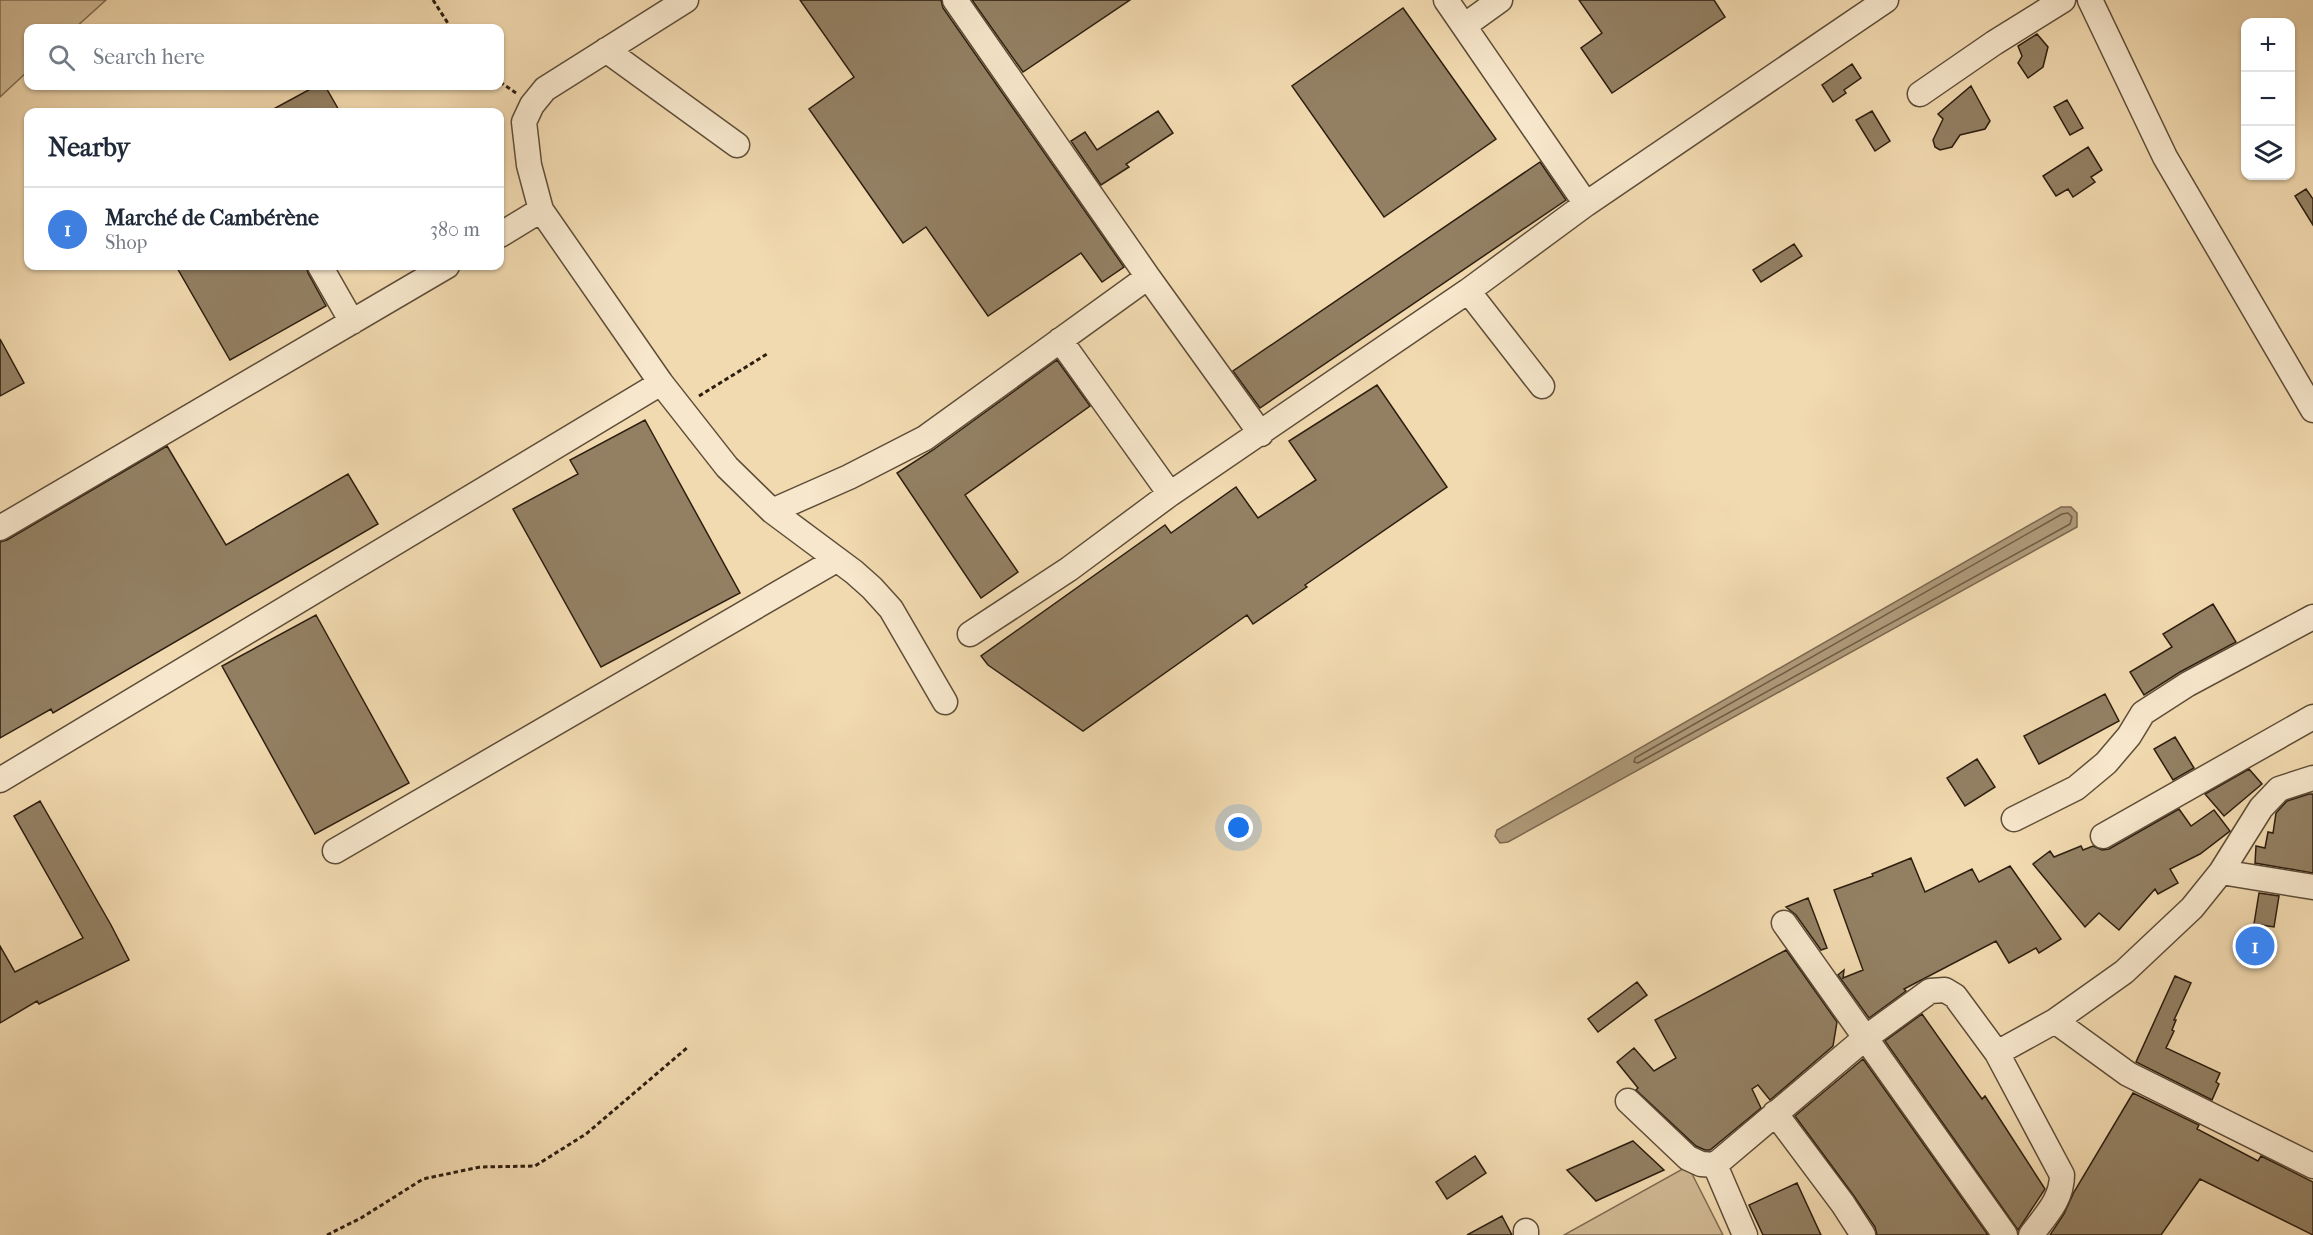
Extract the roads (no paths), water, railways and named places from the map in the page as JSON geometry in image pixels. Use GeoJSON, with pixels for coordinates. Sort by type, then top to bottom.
{"type":"FeatureCollection","features":[{"type":"Feature","properties":{"kind":"street"},"geometry":{"type":"LineString","coordinates":[[686,0],[545,89],[532,105],[524,123],[529,165],[542,210],[661,383],[727,467],[772,511],[872,588],[891,609],[945,702]]}},
{"type":"Feature","properties":{"kind":"street"},"geometry":{"type":"LineString","coordinates":[[955,0],[1148,277],[1261,434]]}},
{"type":"Feature","properties":{"kind":"street"},"geometry":{"type":"LineString","coordinates":[[1446,0],[1586,204]]}},
{"type":"Feature","properties":{"kind":"street"},"geometry":{"type":"LineString","coordinates":[[1464,26],[1500,0]]}},
{"type":"Feature","properties":{"kind":"street"},"geometry":{"type":"LineString","coordinates":[[970,634],[1105,544],[1170,494],[1468,291],[1586,204],[1886,0]]}},
{"type":"Feature","properties":{"kind":"street"},"geometry":{"type":"LineString","coordinates":[[1920,94],[1994,43],[2063,0]]}},
{"type":"Feature","properties":{"kind":"street"},"geometry":{"type":"LineString","coordinates":[[2090,0],[2165,157],[2313,410]]}},
{"type":"Feature","properties":{"kind":"street"},"geometry":{"type":"LineString","coordinates":[[606,50],[737,145]]}},
{"type":"Feature","properties":{"kind":"street"},"geometry":{"type":"LineString","coordinates":[[504,233],[542,210]]}},
{"type":"Feature","properties":{"kind":"street"},"geometry":{"type":"LineString","coordinates":[[322,270],[352,321]]}},
{"type":"Feature","properties":{"kind":"street"},"geometry":{"type":"LineString","coordinates":[[0,528],[440,270]]}},
{"type":"Feature","properties":{"kind":"street"},"geometry":{"type":"LineString","coordinates":[[772,511],[849,477],[925,438],[1148,277]]}},
{"type":"Feature","properties":{"kind":"street"},"geometry":{"type":"LineString","coordinates":[[1468,291],[1542,386]]}},
{"type":"Feature","properties":{"kind":"street"},"geometry":{"type":"LineString","coordinates":[[1060,340],[1170,494]]}},
{"type":"Feature","properties":{"kind":"street"},"geometry":{"type":"LineString","coordinates":[[0,780],[661,383]]}},
{"type":"Feature","properties":{"kind":"street"},"geometry":{"type":"LineString","coordinates":[[335,851],[836,560]]}},
{"type":"Feature","properties":{"kind":"street"},"geometry":{"type":"LineString","coordinates":[[2014,819],[2076,788],[2106,762],[2129,736],[2144,713],[2188,684],[2313,617]]}},
{"type":"Feature","properties":{"kind":"street"},"geometry":{"type":"LineString","coordinates":[[2103,836],[2313,717]]}},
{"type":"Feature","properties":{"kind":"street"},"geometry":{"type":"LineString","coordinates":[[1997,1053],[2055,1021],[2124,972],[2192,908],[2221,872],[2261,808],[2279,789],[2313,778]]}},
{"type":"Feature","properties":{"kind":"street"},"geometry":{"type":"LineString","coordinates":[[2221,872],[2313,887]]}},
{"type":"Feature","properties":{"kind":"street"},"geometry":{"type":"LineString","coordinates":[[1784,923],[2005,1235]]}},
{"type":"Feature","properties":{"kind":"street"},"geometry":{"type":"LineString","coordinates":[[1628,1101],[1688,1158],[1701,1164],[1715,1165],[1864,1039],[1930,991],[1945,990],[1955,996],[1997,1053],[2062,1175],[2062,1188],[2057,1200],[2031,1235]]}},
{"type":"Feature","properties":{"kind":"street"},"geometry":{"type":"LineString","coordinates":[[2055,1021],[2128,1074],[2313,1166]]}},
{"type":"Feature","properties":{"kind":"street"},"geometry":{"type":"LineString","coordinates":[[1775,1113],[1843,1204],[1863,1235]]}},
{"type":"Feature","properties":{"kind":"street"},"geometry":{"type":"LineString","coordinates":[[1715,1165],[1745,1235]]}},
{"type":"Feature","properties":{"kind":"water"},"geometry":{"type":"Polygon","coordinates":[[[2061,507],[2071,507],[2077,513],[2077,527],[1508,842],[1500,843],[1495,836],[1497,830],[2061,507]]]}},
{"type":"Feature","properties":{"kind":"place","name":"Marché de Cambérène"},"geometry":{"type":"Point","coordinates":[2255,946]}}]}
